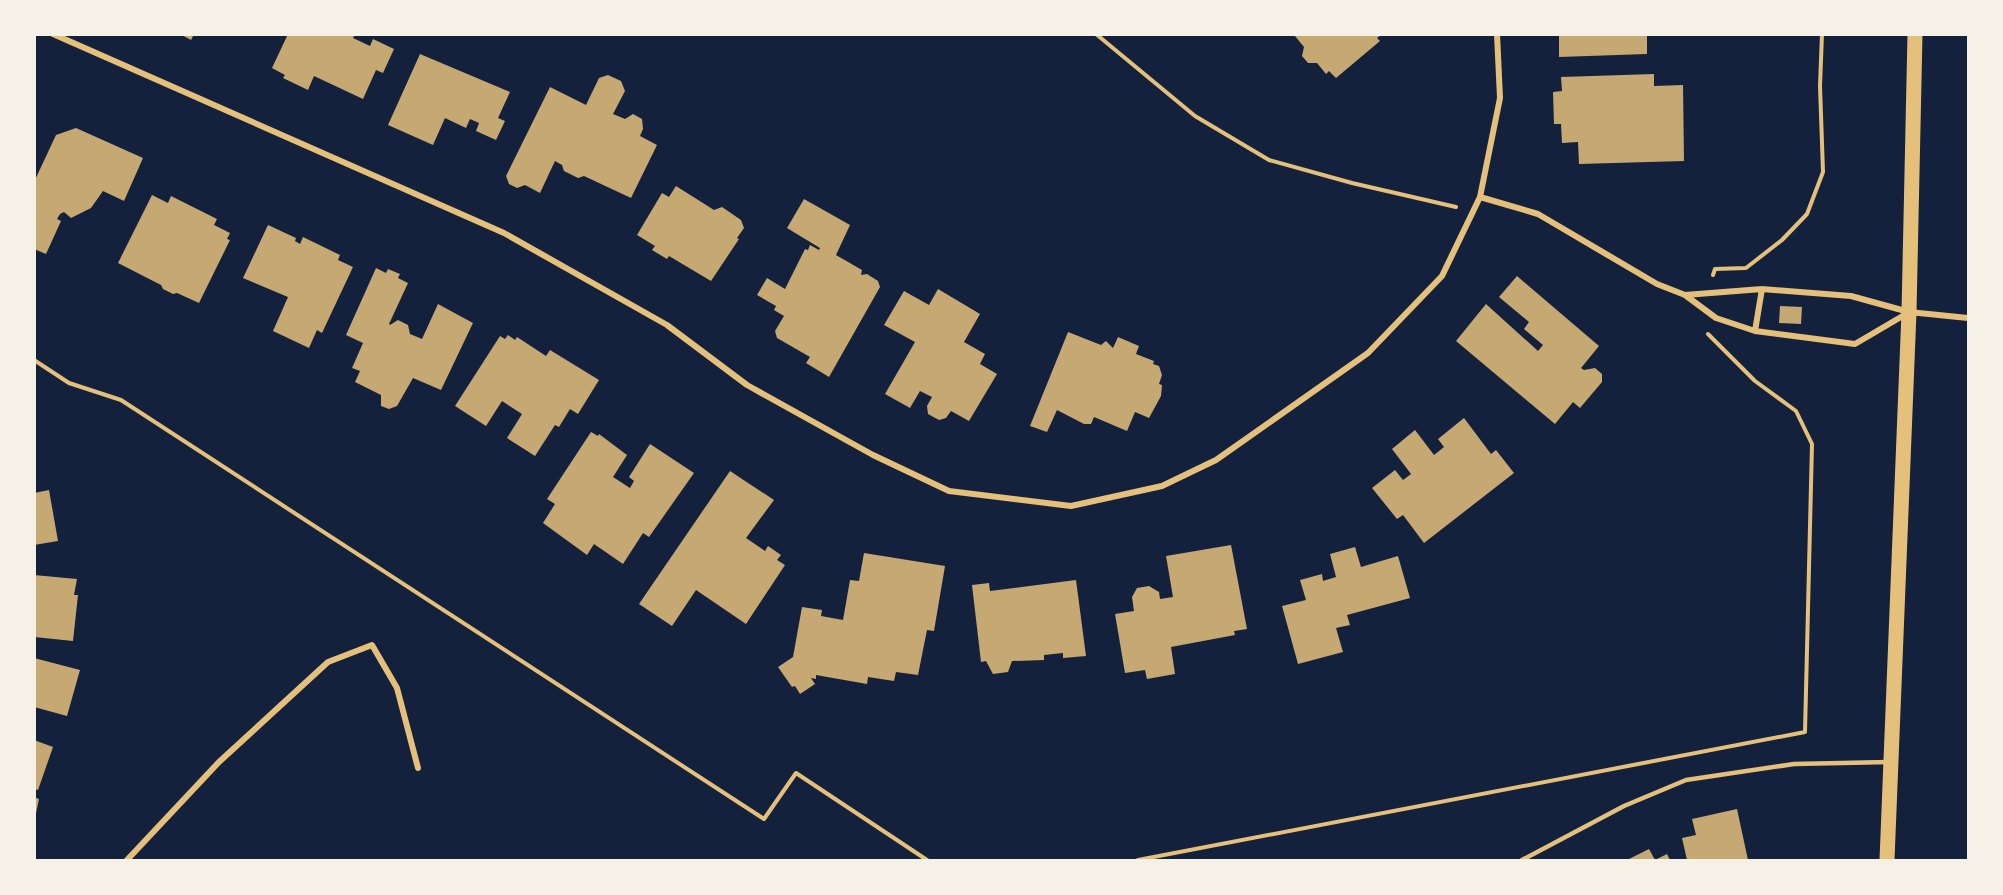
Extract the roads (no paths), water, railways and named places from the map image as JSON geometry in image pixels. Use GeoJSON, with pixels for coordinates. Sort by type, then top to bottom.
{"type":"FeatureCollection","features":[{"type":"Feature","properties":{"kind":"main road"},"geometry":{"type":"LineString","coordinates":[[1887,861],[1909,312],[1915,34]]}},
{"type":"Feature","properties":{"kind":"street"},"geometry":{"type":"LineString","coordinates":[[53,34],[504,233],[667,325],[747,385],[882,460],[950,491],[1071,506],[1162,486],[1216,460],[1368,353],[1442,276],[1480,197],[1500,98],[1497,34]]}},
{"type":"Feature","properties":{"kind":"street"},"geometry":{"type":"LineString","coordinates":[[1480,197],[1538,214],[1657,284],[1685,295],[1716,318],[1755,332],[1855,344],[1909,312]]}},
{"type":"Feature","properties":{"kind":"street"},"geometry":{"type":"LineString","coordinates":[[1685,295],[1762,289],[1860,297],[1909,312],[1968,318]]}},
{"type":"Feature","properties":{"kind":"street"},"geometry":{"type":"LineString","coordinates":[[1755,332],[1762,289]]}},
{"type":"Feature","properties":{"kind":"street"},"geometry":{"type":"LineString","coordinates":[[127,861],[219,762],[328,662],[372,645],[397,688],[418,768]]}},
{"type":"Feature","properties":{"kind":"lane"},"geometry":{"type":"LineString","coordinates":[[1522,861],[1624,806],[1686,780],[1794,764],[1892,762]]}}]}
